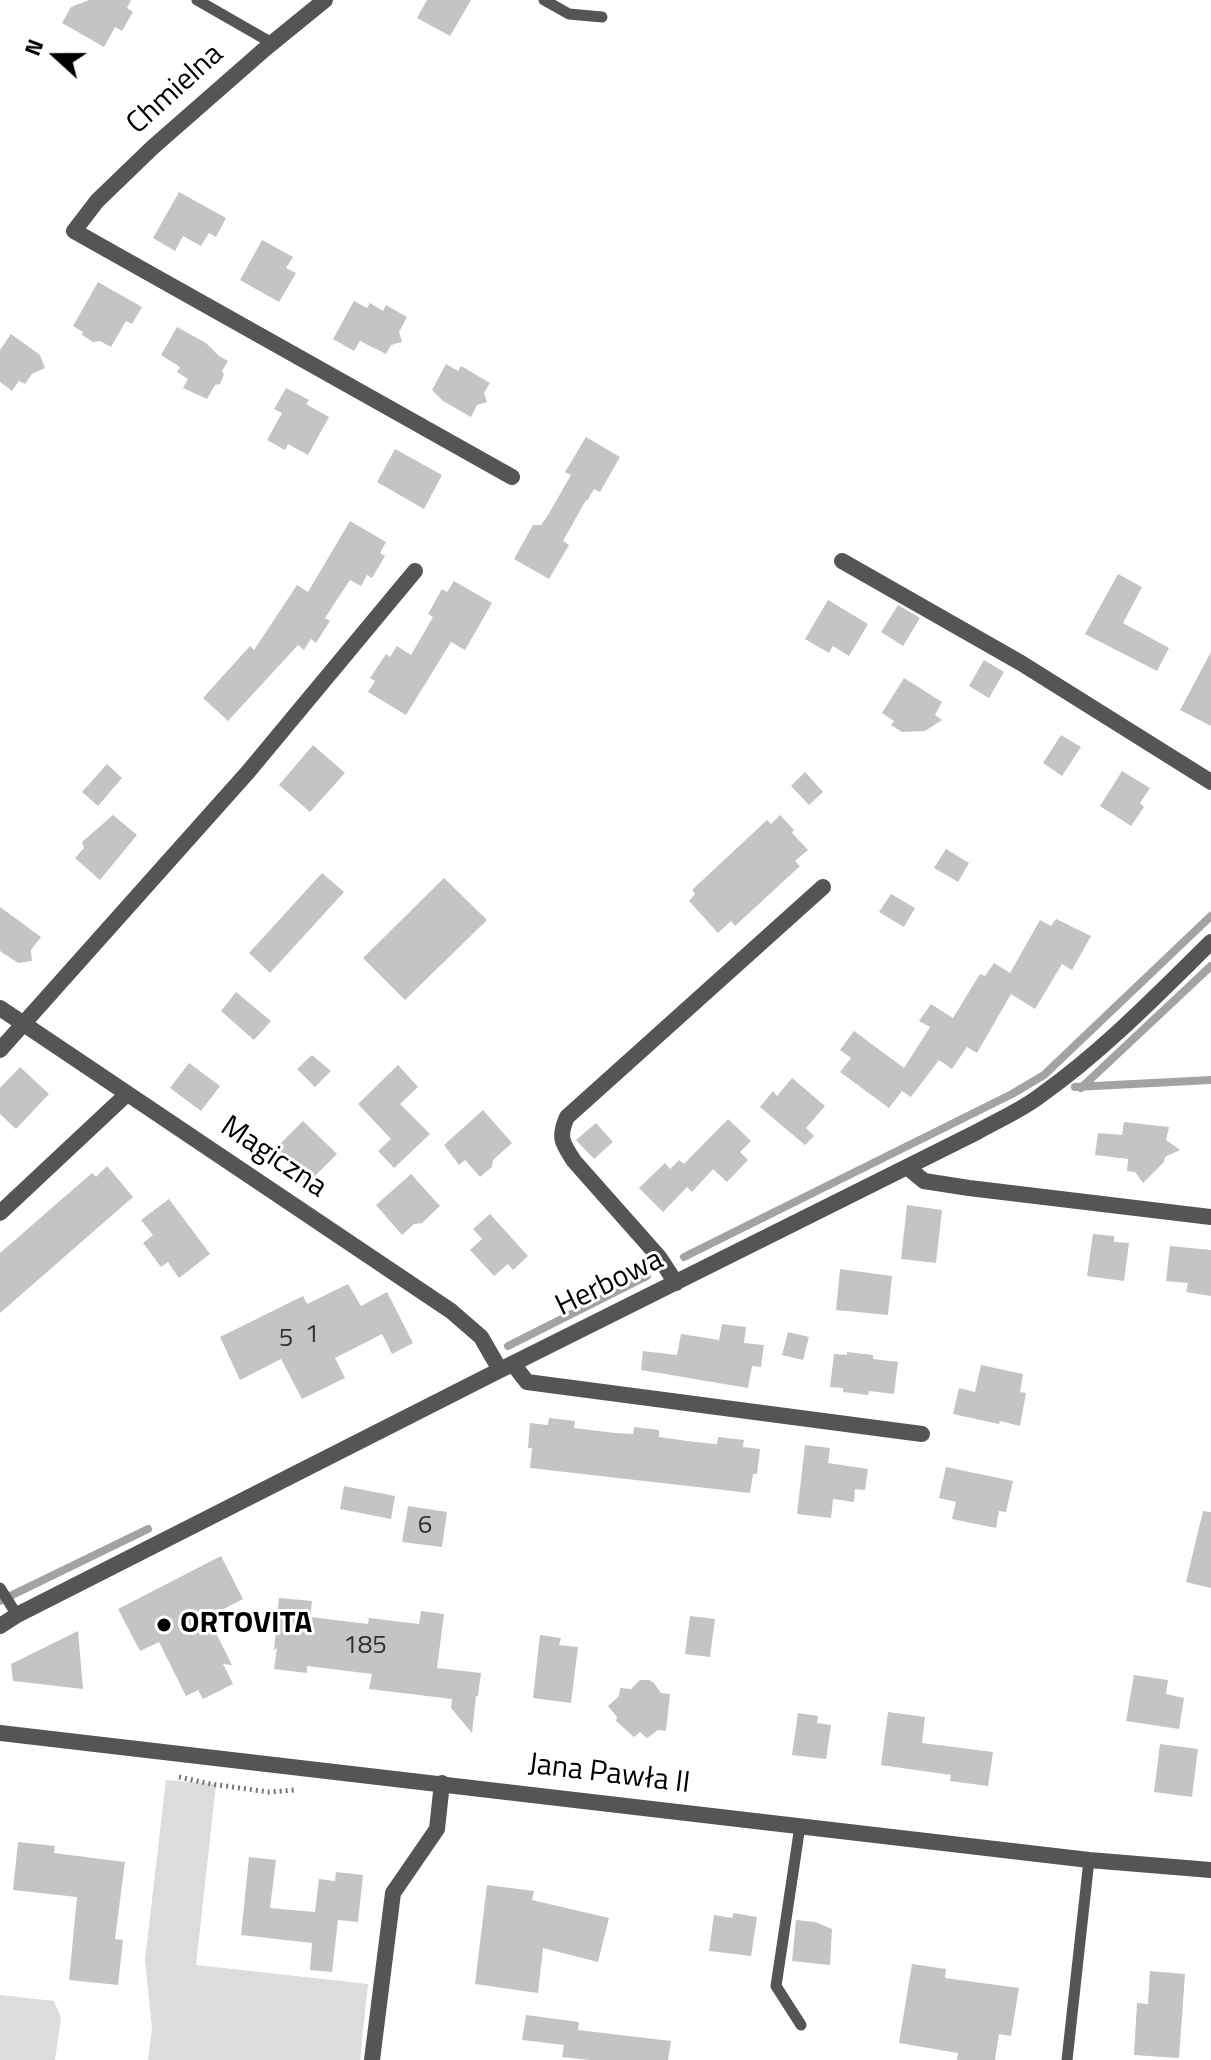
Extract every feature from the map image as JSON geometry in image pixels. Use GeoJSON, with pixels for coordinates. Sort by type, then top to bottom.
{"type":"FeatureCollection","features":[{"type":"Feature","properties":{"kind":"street","name":"Chmielna"},"geometry":{"type":"LineString","coordinates":[[325,0],[153,147],[97,201],[74,231],[512,477]]}},
{"type":"Feature","properties":{"kind":"street"},"geometry":{"type":"LineString","coordinates":[[842,561],[1021,663],[1211,782]]}},
{"type":"Feature","properties":{"kind":"street"},"geometry":{"type":"LineString","coordinates":[[0,1050],[248,772],[415,571]]}},
{"type":"Feature","properties":{"kind":"street"},"geometry":{"type":"LineString","coordinates":[[676,1283],[659,1257],[574,1161],[563,1145],[561,1130],[567,1117],[823,887]]}},
{"type":"Feature","properties":{"kind":"street","name":"Herbowa"},"geometry":{"type":"LineString","coordinates":[[0,1626],[506,1367],[977,1132],[1038,1098],[1074,1071],[1211,942]]}},
{"type":"Feature","properties":{"kind":"street","name":"Magiczna"},"geometry":{"type":"LineString","coordinates":[[0,1008],[451,1311],[481,1337],[506,1367]]}},
{"type":"Feature","properties":{"kind":"street"},"geometry":{"type":"LineString","coordinates":[[0,1213],[127,1094]]}},
{"type":"Feature","properties":{"kind":"street"},"geometry":{"type":"LineString","coordinates":[[907,1167],[924,1181],[954,1186],[1211,1217]]}},
{"type":"Feature","properties":{"kind":"street"},"geometry":{"type":"LineString","coordinates":[[506,1367],[527,1382],[922,1434]]}},
{"type":"Feature","properties":{"kind":"street","name":"Jana Pawła II"},"geometry":{"type":"LineString","coordinates":[[0,1733],[1089,1860],[1211,1870]]}},
{"type":"Feature","properties":{"kind":"street"},"geometry":{"type":"LineString","coordinates":[[372,2060],[393,1893],[437,1829],[442,1783]]}},
{"type":"Feature","properties":{"kind":"lane"},"geometry":{"type":"LineString","coordinates":[[197,0],[272,43]]}},
{"type":"Feature","properties":{"kind":"lane"},"geometry":{"type":"LineString","coordinates":[[544,0],[569,14],[602,17]]}},
{"type":"Feature","properties":{"kind":"lane"},"geometry":{"type":"LineString","coordinates":[[0,1588],[17,1615]]}},
{"type":"Feature","properties":{"kind":"lane"},"geometry":{"type":"LineString","coordinates":[[800,1826],[776,1986],[801,2025]]}},
{"type":"Feature","properties":{"kind":"lane"},"geometry":{"type":"LineString","coordinates":[[1067,2060],[1089,1860]]}},
{"type":"Feature","properties":{"kind":"shaded area"},"geometry":{"type":"Polygon","coordinates":[[[166,1780],[216,1784],[196,1965],[368,1984],[360,2060],[148,2060],[152,2028],[145,1960],[166,1780]]]}},
{"type":"Feature","properties":{"kind":"shaded area"},"geometry":{"type":"Polygon","coordinates":[[[0,1995],[54,2001],[61,2018],[55,2060],[0,2060],[0,1995]]]}},
{"type":"Feature","properties":{"kind":"building"},"geometry":{"type":"Polygon","coordinates":[[[89,0],[131,0],[127,8],[133,12],[122,31],[115,27],[104,47],[62,23],[71,7],[89,0]]]}},
{"type":"Feature","properties":{"kind":"building"},"geometry":{"type":"Polygon","coordinates":[[[427,0],[471,0],[450,36],[417,18],[427,0]]]}},
{"type":"Feature","properties":{"kind":"building"},"geometry":{"type":"Polygon","coordinates":[[[179,192],[226,218],[216,237],[209,233],[201,246],[183,236],[175,251],[153,238],[179,192]]]}},
{"type":"Feature","properties":{"kind":"building"},"geometry":{"type":"Polygon","coordinates":[[[262,240],[293,257],[286,268],[296,273],[279,302],[240,280],[262,240]]]}},
{"type":"Feature","properties":{"kind":"building"},"geometry":{"type":"Polygon","coordinates":[[[98,282],[142,307],[132,324],[126,321],[111,347],[100,341],[93,342],[73,326],[98,282]]]}},
{"type":"Feature","properties":{"kind":"building"},"geometry":{"type":"Polygon","coordinates":[[[354,301],[367,308],[370,303],[383,311],[386,305],[407,317],[399,332],[402,342],[391,345],[386,354],[360,341],[354,351],[333,339],[354,301]]]}},
{"type":"Feature","properties":{"kind":"building"},"geometry":{"type":"Polygon","coordinates":[[[177,327],[206,343],[228,361],[220,384],[215,385],[207,399],[183,388],[188,379],[177,372],[180,367],[161,355],[177,327]]]}},
{"type":"Feature","properties":{"kind":"building"},"geometry":{"type":"Polygon","coordinates":[[[11,334],[40,355],[45,368],[32,374],[25,384],[19,381],[12,391],[0,382],[0,350],[11,334]]]}},
{"type":"Feature","properties":{"kind":"building"},"geometry":{"type":"Polygon","coordinates":[[[446,364],[458,371],[461,366],[490,383],[484,393],[487,402],[477,405],[471,417],[443,401],[432,390],[446,364]]]}},
{"type":"Feature","properties":{"kind":"building"},"geometry":{"type":"Polygon","coordinates":[[[286,388],[309,400],[306,404],[329,417],[308,455],[288,444],[285,450],[267,440],[282,413],[274,409],[286,388]]]}},
{"type":"Feature","properties":{"kind":"building"},"geometry":{"type":"Polygon","coordinates":[[[586,437],[620,457],[600,492],[594,489],[586,500],[563,541],[569,545],[549,579],[514,559],[533,525],[541,525],[548,515],[571,475],[565,472],[586,437]]]}},
{"type":"Feature","properties":{"kind":"building"},"geometry":{"type":"Polygon","coordinates":[[[395,449],[442,475],[424,509],[377,482],[395,449]]]}},
{"type":"Feature","properties":{"kind":"building"},"geometry":{"type":"Polygon","coordinates":[[[350,521],[386,542],[380,553],[385,556],[372,578],[367,575],[361,586],[350,580],[325,618],[330,621],[316,643],[311,639],[304,650],[298,645],[228,721],[203,698],[250,646],[254,650],[297,585],[308,592],[350,521]]]}},
{"type":"Feature","properties":{"kind":"building"},"geometry":{"type":"Polygon","coordinates":[[[1118,574],[1142,587],[1123,623],[1169,648],[1157,671],[1085,634],[1118,574]]]}},
{"type":"Feature","properties":{"kind":"building"},"geometry":{"type":"Polygon","coordinates":[[[454,581],[492,603],[465,650],[451,642],[406,715],[368,692],[375,681],[370,678],[386,654],[390,657],[397,646],[411,655],[433,617],[428,614],[442,589],[447,592],[454,581]]]}},
{"type":"Feature","properties":{"kind":"building"},"geometry":{"type":"Polygon","coordinates":[[[828,600],[868,624],[849,656],[833,646],[829,653],[805,639],[828,600]]]}},
{"type":"Feature","properties":{"kind":"building"},"geometry":{"type":"Polygon","coordinates":[[[898,605],[920,618],[903,646],[881,632],[898,605]]]}},
{"type":"Feature","properties":{"kind":"building"},"geometry":{"type":"Polygon","coordinates":[[[1211,652],[1211,726],[1180,710],[1211,652]]]}},
{"type":"Feature","properties":{"kind":"building"},"geometry":{"type":"Polygon","coordinates":[[[984,660],[1004,672],[989,698],[969,686],[984,660]]]}},
{"type":"Feature","properties":{"kind":"building"},"geometry":{"type":"Polygon","coordinates":[[[904,678],[942,702],[935,715],[942,720],[925,731],[902,732],[891,725],[894,721],[882,713],[904,678]]]}},
{"type":"Feature","properties":{"kind":"building"},"geometry":{"type":"Polygon","coordinates":[[[1061,735],[1081,747],[1062,776],[1043,763],[1061,735]]]}},
{"type":"Feature","properties":{"kind":"building"},"geometry":{"type":"Polygon","coordinates":[[[313,745],[345,773],[310,812],[279,785],[313,745]]]}},
{"type":"Feature","properties":{"kind":"building"},"geometry":{"type":"Polygon","coordinates":[[[107,764],[122,778],[98,806],[82,792],[107,764]]]}},
{"type":"Feature","properties":{"kind":"building"},"geometry":{"type":"Polygon","coordinates":[[[1122,771],[1150,788],[1140,803],[1144,807],[1131,826],[1100,806],[1122,771]]]}},
{"type":"Feature","properties":{"kind":"building"},"geometry":{"type":"Polygon","coordinates":[[[805,772],[823,792],[809,805],[791,786],[805,772]]]}},
{"type":"Feature","properties":{"kind":"building"},"geometry":{"type":"Polygon","coordinates":[[[113,815],[137,835],[100,880],[75,858],[84,848],[82,842],[113,815]]]}},
{"type":"Feature","properties":{"kind":"building"},"geometry":{"type":"Polygon","coordinates":[[[780,815],[808,850],[795,861],[800,866],[735,926],[731,921],[718,933],[689,901],[695,894],[692,890],[767,820],[771,824],[780,815]]]}},
{"type":"Feature","properties":{"kind":"building"},"geometry":{"type":"Polygon","coordinates":[[[946,849],[969,863],[958,882],[934,868],[946,849]]]}},
{"type":"Feature","properties":{"kind":"building"},"geometry":{"type":"Polygon","coordinates":[[[322,873],[344,892],[270,973],[249,953],[322,873]]]}},
{"type":"Feature","properties":{"kind":"building"},"geometry":{"type":"Polygon","coordinates":[[[444,878],[487,920],[405,1000],[363,958],[444,878]]]}},
{"type":"Feature","properties":{"kind":"building"},"geometry":{"type":"Polygon","coordinates":[[[891,894],[915,908],[904,927],[879,912],[891,894]]]}},
{"type":"Feature","properties":{"kind":"building"},"geometry":{"type":"Polygon","coordinates":[[[0,907],[41,937],[31,950],[32,961],[18,963],[0,951],[0,907]]]}},
{"type":"Feature","properties":{"kind":"building"},"geometry":{"type":"Polygon","coordinates":[[[1056,919],[1091,936],[1072,970],[1062,964],[1035,1009],[1011,994],[977,1053],[967,1047],[952,1069],[939,1060],[911,1097],[902,1091],[889,1108],[840,1072],[851,1058],[840,1050],[854,1031],[904,1068],[930,1027],[919,1021],[931,1004],[953,1018],[980,974],[985,976],[994,963],[1010,973],[1040,920],[1051,926],[1056,919]]]}},
{"type":"Feature","properties":{"kind":"building"},"geometry":{"type":"Polygon","coordinates":[[[236,992],[271,1021],[254,1040],[221,1011],[236,992]]]}},
{"type":"Feature","properties":{"kind":"building"},"geometry":{"type":"Polygon","coordinates":[[[312,1055],[331,1071],[315,1087],[297,1069],[312,1055]]]}},
{"type":"Feature","properties":{"kind":"building"},"geometry":{"type":"Polygon","coordinates":[[[189,1063],[220,1086],[201,1111],[170,1088],[189,1063]]]}},
{"type":"Feature","properties":{"kind":"building"},"geometry":{"type":"Polygon","coordinates":[[[398,1065],[418,1087],[400,1104],[430,1134],[394,1168],[378,1151],[391,1139],[358,1104],[398,1065]]]}},
{"type":"Feature","properties":{"kind":"building"},"geometry":{"type":"Polygon","coordinates":[[[20,1067],[49,1094],[16,1129],[0,1114],[0,1088],[20,1067]]]}},
{"type":"Feature","properties":{"kind":"building"},"geometry":{"type":"Polygon","coordinates":[[[792,1078],[825,1106],[806,1128],[814,1136],[805,1145],[760,1107],[773,1091],[777,1096],[792,1078]]]}},
{"type":"Feature","properties":{"kind":"building"},"geometry":{"type":"Polygon","coordinates":[[[483,1110],[512,1143],[480,1177],[465,1160],[459,1165],[444,1145],[483,1110]]]}},
{"type":"Feature","properties":{"kind":"building"},"geometry":{"type":"Polygon","coordinates":[[[728,1119],[751,1141],[740,1152],[748,1160],[727,1182],[713,1169],[692,1192],[687,1187],[663,1212],[639,1188],[665,1163],[670,1169],[679,1160],[684,1164],[728,1119]]]}},
{"type":"Feature","properties":{"kind":"building"},"geometry":{"type":"Polygon","coordinates":[[[303,1121],[337,1154],[308,1183],[274,1150],[303,1121]]]}},
{"type":"Feature","properties":{"kind":"building"},"geometry":{"type":"Polygon","coordinates":[[[1124,1122],[1169,1127],[1166,1140],[1180,1150],[1165,1157],[1164,1162],[1143,1183],[1135,1172],[1127,1171],[1128,1159],[1095,1155],[1098,1133],[1122,1135],[1124,1122]]]}},
{"type":"Feature","properties":{"kind":"building"},"geometry":{"type":"Polygon","coordinates":[[[596,1123],[613,1142],[594,1159],[576,1140],[596,1123]]]}},
{"type":"Feature","properties":{"kind":"building"},"geometry":{"type":"Polygon","coordinates":[[[107,1166],[133,1197],[0,1313],[0,1253],[92,1173],[96,1177],[107,1166]]]}},
{"type":"Feature","properties":{"kind":"building"},"geometry":{"type":"Polygon","coordinates":[[[411,1174],[440,1206],[422,1223],[414,1224],[402,1235],[376,1205],[411,1174]]]}},
{"type":"Feature","properties":{"kind":"building"},"geometry":{"type":"Polygon","coordinates":[[[169,1199],[210,1254],[179,1278],[168,1262],[161,1267],[143,1243],[153,1235],[141,1220],[169,1199]]]}},
{"type":"Feature","properties":{"kind":"building"},"geometry":{"type":"Polygon","coordinates":[[[907,1205],[942,1210],[936,1263],[901,1259],[907,1205]]]}},
{"type":"Feature","properties":{"kind":"building"},"geometry":{"type":"Polygon","coordinates":[[[490,1214],[528,1256],[513,1270],[508,1264],[494,1276],[470,1250],[482,1239],[473,1229],[490,1214]]]}},
{"type":"Feature","properties":{"kind":"building"},"geometry":{"type":"Polygon","coordinates":[[[1093,1234],[1114,1236],[1114,1242],[1129,1243],[1124,1281],[1087,1276],[1093,1234]]]}},
{"type":"Feature","properties":{"kind":"building"},"geometry":{"type":"Polygon","coordinates":[[[1170,1246],[1211,1250],[1211,1296],[1186,1292],[1188,1283],[1166,1281],[1170,1246]]]}},
{"type":"Feature","properties":{"kind":"building"},"geometry":{"type":"Polygon","coordinates":[[[840,1269],[892,1276],[888,1315],[836,1310],[840,1269]]]}},
{"type":"Feature","properties":{"kind":"building"},"geometry":{"type":"Polygon","coordinates":[[[348,1284],[361,1306],[387,1292],[413,1343],[392,1354],[382,1334],[335,1358],[345,1378],[302,1399],[281,1359],[240,1380],[220,1337],[303,1296],[307,1304],[348,1284]]]}},
{"type":"Feature","properties":{"kind":"building"},"geometry":{"type":"Polygon","coordinates":[[[722,1324],[746,1327],[744,1343],[764,1345],[761,1367],[752,1366],[748,1388],[641,1370],[643,1351],[677,1355],[681,1334],[719,1340],[722,1324]]]}},
{"type":"Feature","properties":{"kind":"building"},"geometry":{"type":"Polygon","coordinates":[[[788,1332],[809,1337],[803,1360],[782,1355],[788,1332]]]}},
{"type":"Feature","properties":{"kind":"building"},"geometry":{"type":"Polygon","coordinates":[[[847,1352],[898,1362],[894,1394],[869,1391],[868,1395],[830,1387],[834,1354],[847,1355],[847,1352]]]}},
{"type":"Feature","properties":{"kind":"building"},"geometry":{"type":"Polygon","coordinates":[[[981,1365],[1023,1374],[1020,1392],[1026,1393],[1020,1426],[953,1414],[959,1388],[975,1392],[981,1365]]]}},
{"type":"Feature","properties":{"kind":"building"},"geometry":{"type":"Polygon","coordinates":[[[549,1418],[575,1421],[574,1428],[615,1433],[633,1434],[634,1427],[659,1430],[659,1437],[695,1442],[717,1444],[718,1437],[744,1440],[743,1447],[760,1449],[757,1474],[753,1474],[750,1493],[530,1468],[530,1423],[548,1425],[549,1418]]]}},
{"type":"Feature","properties":{"kind":"building"},"geometry":{"type":"Polygon","coordinates":[[[805,1445],[830,1448],[828,1463],[868,1469],[865,1490],[855,1489],[854,1502],[833,1499],[831,1518],[797,1514],[805,1445]]]}},
{"type":"Feature","properties":{"kind":"building"},"geometry":{"type":"Polygon","coordinates":[[[946,1467],[1013,1481],[1006,1512],[999,1511],[996,1528],[952,1519],[956,1502],[939,1498],[946,1467]]]}},
{"type":"Feature","properties":{"kind":"building"},"geometry":{"type":"Polygon","coordinates":[[[344,1486],[395,1496],[391,1519],[340,1509],[344,1486]]]}},
{"type":"Feature","properties":{"kind":"building"},"geometry":{"type":"Polygon","coordinates":[[[408,1506],[447,1512],[442,1547],[402,1542],[408,1506]]]}},
{"type":"Feature","properties":{"kind":"building"},"geometry":{"type":"Polygon","coordinates":[[[1203,1511],[1211,1512],[1211,1588],[1186,1582],[1203,1511]]]}},
{"type":"Feature","properties":{"kind":"building","name":"ORTOVITA"},"geometry":{"type":"Polygon","coordinates":[[[221,1556],[243,1599],[208,1617],[232,1665],[223,1664],[233,1684],[203,1699],[198,1690],[186,1696],[159,1642],[140,1651],[118,1609],[221,1556]]]}},
{"type":"Feature","properties":{"kind":"building"},"geometry":{"type":"Polygon","coordinates":[[[279,1598],[312,1601],[310,1617],[368,1624],[369,1618],[419,1624],[421,1611],[444,1614],[437,1668],[481,1673],[472,1733],[451,1708],[452,1699],[369,1689],[372,1674],[307,1666],[307,1673],[274,1669],[279,1598]]]}},
{"type":"Feature","properties":{"kind":"building"},"geometry":{"type":"Polygon","coordinates":[[[690,1616],[715,1619],[710,1657],[685,1654],[690,1616]]]}},
{"type":"Feature","properties":{"kind":"building"},"geometry":{"type":"Polygon","coordinates":[[[78,1631],[83,1689],[13,1681],[11,1664],[78,1631]]]}},
{"type":"Feature","properties":{"kind":"building"},"geometry":{"type":"Polygon","coordinates":[[[540,1635],[561,1638],[559,1645],[578,1647],[571,1703],[533,1698],[540,1635]]]}},
{"type":"Feature","properties":{"kind":"building"},"geometry":{"type":"Polygon","coordinates":[[[1134,1675],[1168,1680],[1166,1694],[1184,1698],[1179,1729],[1126,1721],[1134,1675]]]}},
{"type":"Feature","properties":{"kind":"building"},"geometry":{"type":"Polygon","coordinates":[[[640,1680],[649,1680],[661,1693],[670,1694],[666,1731],[658,1730],[647,1738],[640,1732],[634,1737],[616,1721],[617,1717],[608,1706],[619,1696],[620,1688],[631,1689],[640,1680]]]}},
{"type":"Feature","properties":{"kind":"building"},"geometry":{"type":"Polygon","coordinates":[[[888,1712],[925,1717],[922,1743],[993,1752],[988,1786],[950,1781],[951,1775],[881,1765],[888,1712]]]}},
{"type":"Feature","properties":{"kind":"building"},"geometry":{"type":"Polygon","coordinates":[[[798,1713],[818,1716],[817,1723],[831,1725],[826,1759],[792,1755],[798,1713]]]}},
{"type":"Feature","properties":{"kind":"building"},"geometry":{"type":"Polygon","coordinates":[[[1160,1744],[1198,1749],[1192,1797],[1154,1792],[1160,1744]]]}},
{"type":"Feature","properties":{"kind":"building"},"geometry":{"type":"Polygon","coordinates":[[[18,1842],[55,1846],[54,1853],[125,1862],[115,1939],[123,1940],[118,1985],[69,1980],[77,1897],[13,1890],[18,1842]]]}},
{"type":"Feature","properties":{"kind":"building"},"geometry":{"type":"Polygon","coordinates":[[[249,1857],[276,1860],[270,1908],[315,1912],[319,1879],[335,1881],[336,1872],[363,1875],[358,1922],[338,1920],[332,1972],[310,1970],[312,1943],[241,1935],[249,1857]]]}},
{"type":"Feature","properties":{"kind":"building"},"geometry":{"type":"Polygon","coordinates":[[[487,1885],[534,1891],[532,1900],[609,1918],[598,1962],[543,1948],[538,1993],[475,1984],[487,1885]]]}},
{"type":"Feature","properties":{"kind":"building"},"geometry":{"type":"Polygon","coordinates":[[[734,1913],[757,1917],[751,1956],[709,1951],[714,1915],[732,1918],[734,1913]]]}},
{"type":"Feature","properties":{"kind":"building"},"geometry":{"type":"Polygon","coordinates":[[[796,1920],[815,1922],[832,1929],[830,1965],[792,1961],[796,1920]]]}},
{"type":"Feature","properties":{"kind":"building"},"geometry":{"type":"Polygon","coordinates":[[[912,1964],[946,1969],[945,1978],[1019,1988],[1011,2036],[999,2034],[995,2060],[957,2060],[958,2053],[899,2043],[912,1964]]]}},
{"type":"Feature","properties":{"kind":"building"},"geometry":{"type":"Polygon","coordinates":[[[1150,1971],[1185,1974],[1179,2058],[1134,2055],[1137,2003],[1148,2004],[1150,1971]]]}},
{"type":"Feature","properties":{"kind":"building"},"geometry":{"type":"Polygon","coordinates":[[[526,2015],[579,2022],[578,2030],[671,2041],[668,2060],[562,2057],[564,2045],[522,2040],[526,2015]]]}},
{"type":"Feature","properties":{"kind":"waterway"},"geometry":{"type":"LineString","coordinates":[[684,1257],[1012,1094],[1044,1075],[1211,916]]}},
{"type":"Feature","properties":{"kind":"waterway"},"geometry":{"type":"LineString","coordinates":[[1081,1088],[1211,966]]}},
{"type":"Feature","properties":{"kind":"waterway"},"geometry":{"type":"LineString","coordinates":[[1075,1087],[1211,1080]]}},
{"type":"Feature","properties":{"kind":"waterway"},"geometry":{"type":"LineString","coordinates":[[508,1346],[647,1276]]}},
{"type":"Feature","properties":{"kind":"waterway"},"geometry":{"type":"LineString","coordinates":[[0,1601],[148,1529]]}},
{"type":"Feature","properties":{"kind":"place","name":"ORTOVITA"},"geometry":{"type":"Point","coordinates":[164,1625]}}]}
